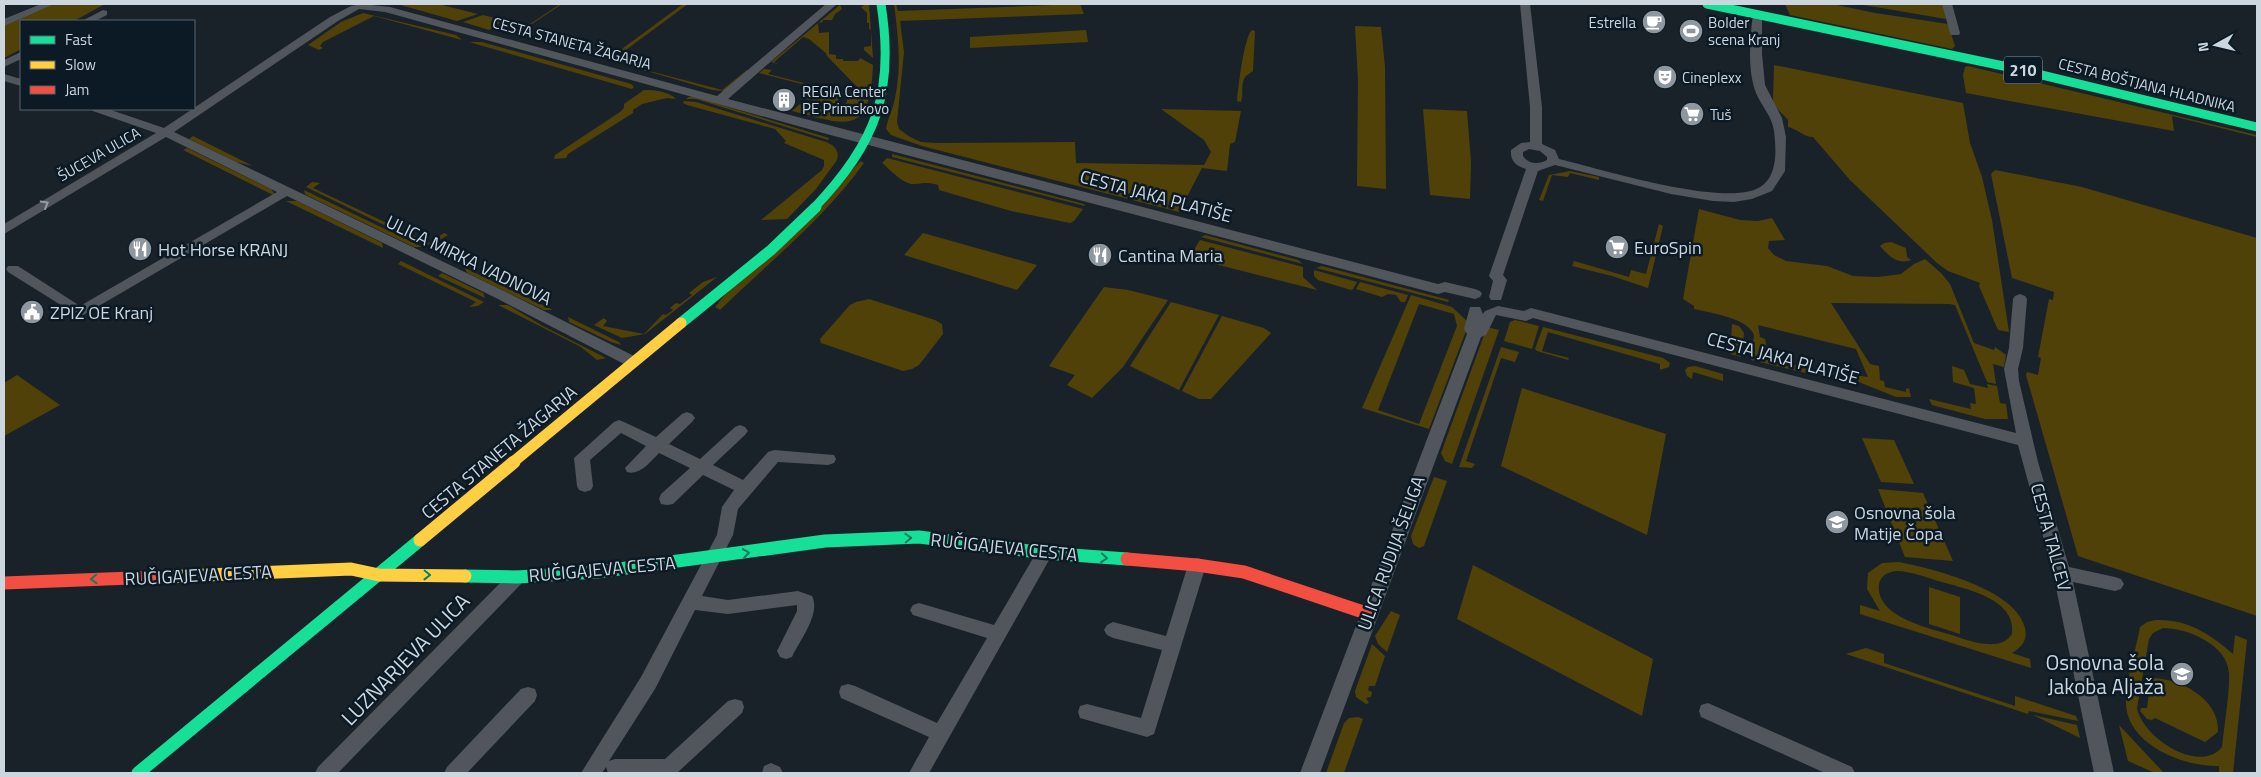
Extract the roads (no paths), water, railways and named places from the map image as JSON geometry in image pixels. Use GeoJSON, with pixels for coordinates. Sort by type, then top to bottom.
{"type":"FeatureCollection","features":[{"type":"Feature","properties":{"kind":"main road","name":"CESTA STANETA ŽAGARJA"},"geometry":{"type":"LineString","coordinates":[[138,773],[379,575],[798,225],[831,191],[854,158],[880,106],[885,84],[886,32],[881,4]]}},
{"type":"Feature","properties":{"kind":"main road","name":"CESTA BOŠTJANA HLADNIKA"},"geometry":{"type":"LineString","coordinates":[[1707,4],[2013,68],[2257,127]]}},
{"type":"Feature","properties":{"kind":"main road","name":"RUČIGAJEVA CESTA"},"geometry":{"type":"LineString","coordinates":[[4,583],[351,569],[379,575],[517,577],[597,572],[712,558],[825,541],[919,538],[1046,553],[1197,565],[1244,572],[1369,614]]}},
{"type":"Feature","properties":{"kind":"street"},"geometry":{"type":"LineString","coordinates":[[4,23],[49,4]]}},
{"type":"Feature","properties":{"kind":"street"},"geometry":{"type":"LineString","coordinates":[[720,100],[832,4]]}},
{"type":"Feature","properties":{"kind":"street"},"geometry":{"type":"LineString","coordinates":[[1525,4],[1536,107],[1536,146]]}},
{"type":"Feature","properties":{"kind":"street"},"geometry":{"type":"LineString","coordinates":[[1947,4],[1955,33]]}},
{"type":"Feature","properties":{"kind":"street","name":"CESTA STANETA ŽAGARJA"},"geometry":{"type":"LineString","coordinates":[[355,6],[382,6],[864,140]]}},
{"type":"Feature","properties":{"kind":"street","name":"ŠUCEVA ULICA"},"geometry":{"type":"LineString","coordinates":[[4,230],[166,133],[355,6]]}},
{"type":"Feature","properties":{"kind":"street"},"geometry":{"type":"LineString","coordinates":[[89,20],[102,13]]}},
{"type":"Feature","properties":{"kind":"street"},"geometry":{"type":"LineString","coordinates":[[1553,161],[1550,152],[1536,146],[1523,147],[1516,154],[1521,162],[1532,167],[1545,167],[1553,161],[1710,197],[1745,197],[1761,191],[1772,184],[1777,176],[1779,166],[1779,128],[1778,120],[1762,93],[1758,80],[1758,14]]}},
{"type":"Feature","properties":{"kind":"street"},"geometry":{"type":"LineString","coordinates":[[4,64],[20,56]]}},
{"type":"Feature","properties":{"kind":"street"},"geometry":{"type":"LineString","coordinates":[[4,77],[20,83]]}},
{"type":"Feature","properties":{"kind":"street","name":"ULICA MIRKA VADNOVA"},"geometry":{"type":"LineString","coordinates":[[100,110],[166,133],[501,295],[633,362]]}},
{"type":"Feature","properties":{"kind":"street","name":"CESTA JAKA PLATIŠE"},"geometry":{"type":"LineString","coordinates":[[864,140],[1438,289],[1442,295],[1486,303],[1526,316],[1531,313],[2025,441]]}},
{"type":"Feature","properties":{"kind":"street"},"geometry":{"type":"LineString","coordinates":[[1486,303],[1500,280],[1496,276],[1532,167]]}},
{"type":"Feature","properties":{"kind":"street"},"geometry":{"type":"LineString","coordinates":[[12,269],[80,312],[287,191]]}},
{"type":"Feature","properties":{"kind":"street","name":"CESTA TALCEV"},"geometry":{"type":"LineString","coordinates":[[2020,299],[2016,348],[2011,369],[2025,441],[2062,572],[2104,773]]}},
{"type":"Feature","properties":{"kind":"street","name":"ULICA RUDIJA ŠELIGA"},"geometry":{"type":"LineString","coordinates":[[1310,773],[1475,334],[1481,332],[1486,303]]}},
{"type":"Feature","properties":{"kind":"street"},"geometry":{"type":"LineString","coordinates":[[633,468],[687,418]]}},
{"type":"Feature","properties":{"kind":"street"},"geometry":{"type":"LineString","coordinates":[[585,486],[582,458],[619,426],[745,488]]}},
{"type":"Feature","properties":{"kind":"street"},"geometry":{"type":"LineString","coordinates":[[667,499],[740,431]]}},
{"type":"Feature","properties":{"kind":"street"},"geometry":{"type":"LineString","coordinates":[[591,773],[648,683],[725,535],[730,508],[745,488],[774,456],[828,459]]}},
{"type":"Feature","properties":{"kind":"street"},"geometry":{"type":"LineString","coordinates":[[919,773],[1046,553]]}},
{"type":"Feature","properties":{"kind":"street"},"geometry":{"type":"LineString","coordinates":[[1087,712],[1147,728],[1197,565]]}},
{"type":"Feature","properties":{"kind":"street"},"geometry":{"type":"LineString","coordinates":[[2062,572],[2115,584]]}},
{"type":"Feature","properties":{"kind":"street","name":"LUZNARJEVA ULICA"},"geometry":{"type":"LineString","coordinates":[[326,773],[517,577]]}},
{"type":"Feature","properties":{"kind":"street"},"geometry":{"type":"LineString","coordinates":[[689,602],[728,607],[798,598],[806,601],[806,610],[786,651]]}},
{"type":"Feature","properties":{"kind":"street"},"geometry":{"type":"LineString","coordinates":[[919,610],[999,634]]}},
{"type":"Feature","properties":{"kind":"street"},"geometry":{"type":"LineString","coordinates":[[1113,630],[1172,646]]}},
{"type":"Feature","properties":{"kind":"street"},"geometry":{"type":"LineString","coordinates":[[848,692],[942,734]]}},
{"type":"Feature","properties":{"kind":"street"},"geometry":{"type":"LineString","coordinates":[[454,773],[528,695]]}},
{"type":"Feature","properties":{"kind":"street"},"geometry":{"type":"LineString","coordinates":[[607,747],[615,771],[669,768],[735,707]]}},
{"type":"Feature","properties":{"kind":"street"},"geometry":{"type":"LineString","coordinates":[[1708,711],[1845,773]]}},
{"type":"Feature","properties":{"kind":"place","name":"Estrella"},"geometry":{"type":"Point","coordinates":[1654,22]}},
{"type":"Feature","properties":{"kind":"place","name":"Bolder scena Kranj"},"geometry":{"type":"Point","coordinates":[1691,31]}},
{"type":"Feature","properties":{"kind":"place","name":"Cineplexx"},"geometry":{"type":"Point","coordinates":[1665,77]}},
{"type":"Feature","properties":{"kind":"place","name":"REGIA Center PE Primskovo"},"geometry":{"type":"Point","coordinates":[784,100]}},
{"type":"Feature","properties":{"kind":"place","name":"Tuš"},"geometry":{"type":"Point","coordinates":[1692,114]}},
{"type":"Feature","properties":{"kind":"place","name":"EuroSpin"},"geometry":{"type":"Point","coordinates":[1617,247]}},
{"type":"Feature","properties":{"kind":"place","name":"Hot Horse KRANJ"},"geometry":{"type":"Point","coordinates":[140,249]}},
{"type":"Feature","properties":{"kind":"place","name":"Cantina Maria"},"geometry":{"type":"Point","coordinates":[1100,255]}},
{"type":"Feature","properties":{"kind":"place","name":"ZPIZ OE Kranj"},"geometry":{"type":"Point","coordinates":[32,312]}},
{"type":"Feature","properties":{"kind":"place","name":"Osnovna šola Matije Čopa"},"geometry":{"type":"Point","coordinates":[1837,522]}},
{"type":"Feature","properties":{"kind":"place","name":"Osnovna šola Jakoba Aljaža"},"geometry":{"type":"Point","coordinates":[2182,674]}}]}
